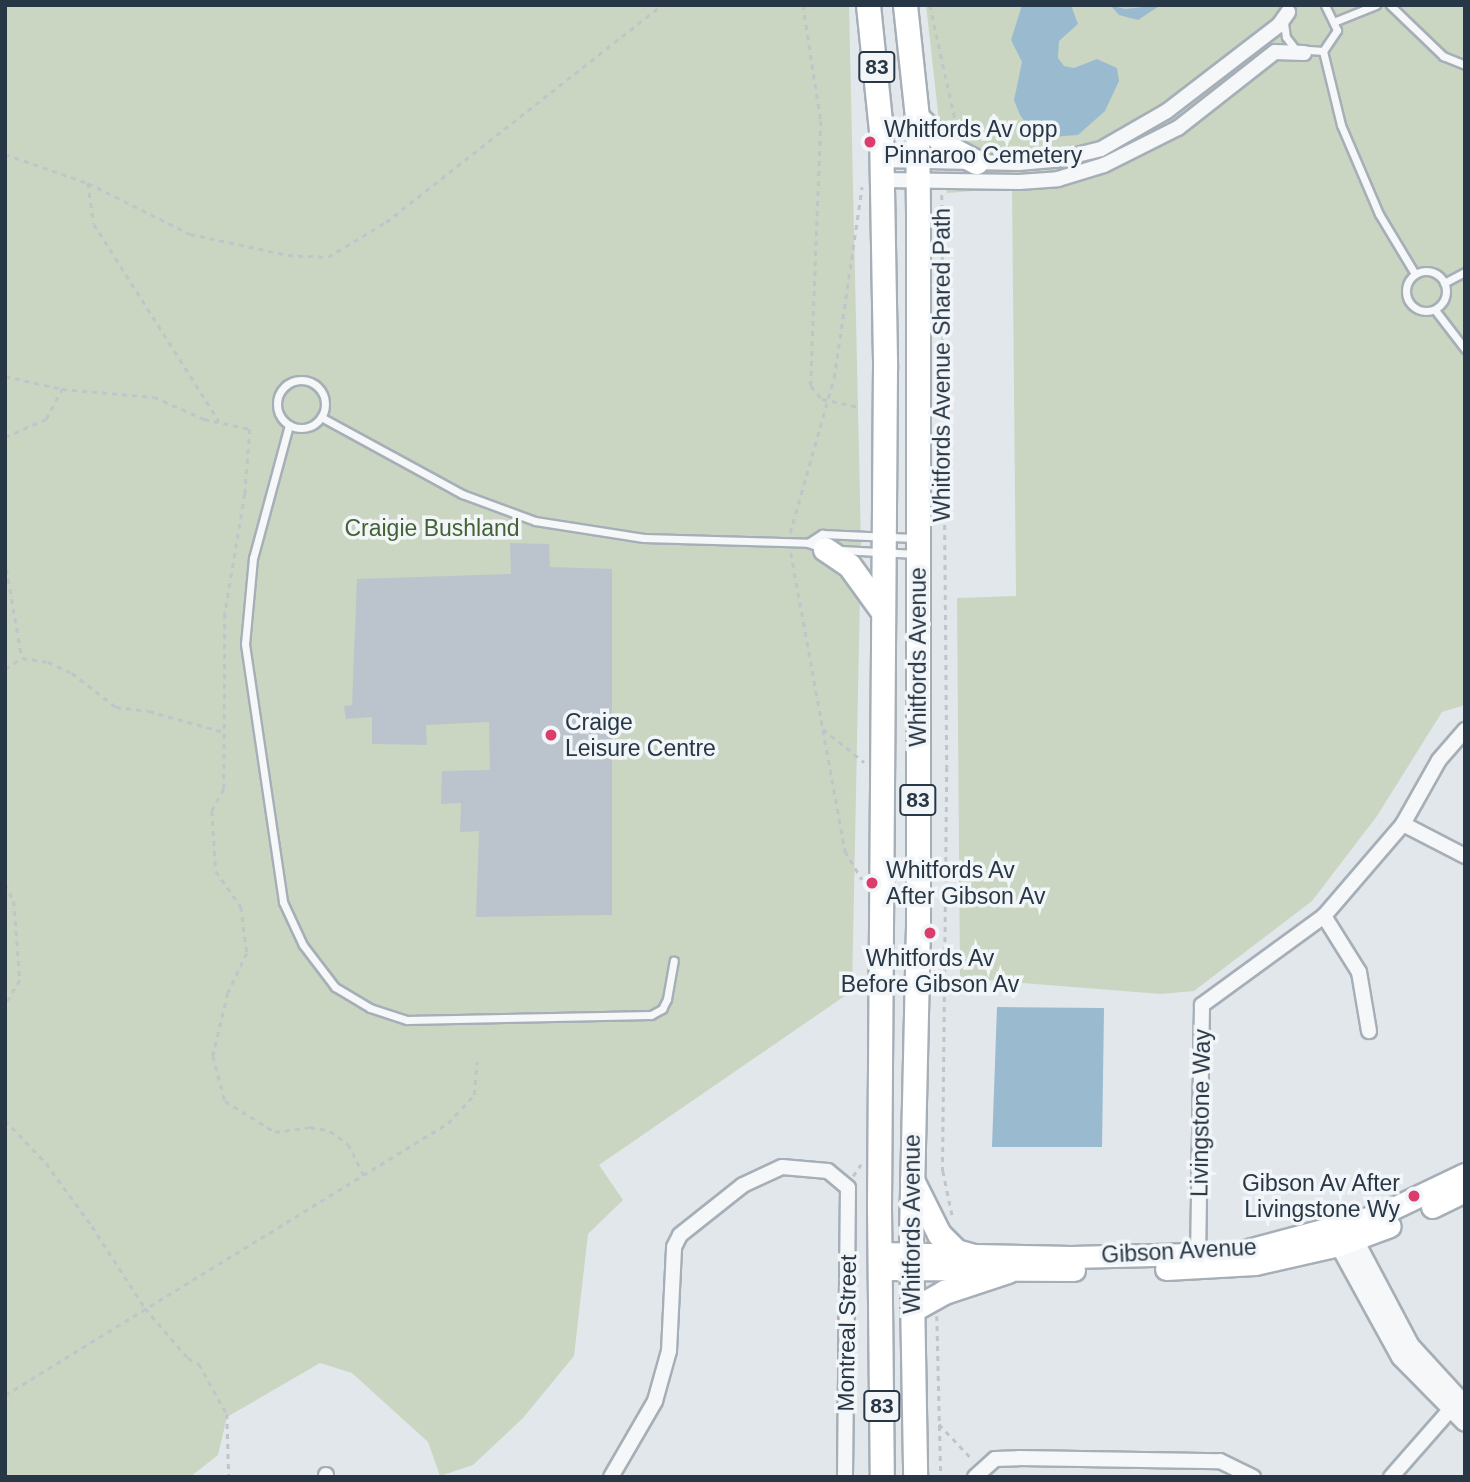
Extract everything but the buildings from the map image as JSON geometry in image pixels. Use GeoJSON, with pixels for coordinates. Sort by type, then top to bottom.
{"type":"FeatureCollection","features":[{"type":"Feature","properties":{"kind":"main road","name":"Whitfords Avenue"},"geometry":{"type":"LineString","coordinates":[[868,5],[879,85],[876,174],[884,545],[880,1261],[882,1477]]}},
{"type":"Feature","properties":{"kind":"main road","name":"Whitfords Avenue"},"geometry":{"type":"LineString","coordinates":[[905,5],[917,117],[918,171],[918,926],[911,1177],[915,1477]]}},
{"type":"Feature","properties":{"kind":"main road"},"geometry":{"type":"LineString","coordinates":[[917,117],[948,147],[976,162]]}},
{"type":"Feature","properties":{"kind":"main road"},"geometry":{"type":"LineString","coordinates":[[816,546],[849,565],[883,612]]}},
{"type":"Feature","properties":{"kind":"main road","name":"Gibson Avenue"},"geometry":{"type":"LineString","coordinates":[[1343,1235],[1465,1174]]}},
{"type":"Feature","properties":{"kind":"main road"},"geometry":{"type":"LineString","coordinates":[[911,1177],[940,1234],[956,1251],[970,1255]]}},
{"type":"Feature","properties":{"kind":"main road","name":"Gibson Avenue"},"geometry":{"type":"LineString","coordinates":[[911,1261],[1009,1271],[1198,1261],[1343,1235],[1465,1191]]}},
{"type":"Feature","properties":{"kind":"main road","name":"Gibson Avenue"},"geometry":{"type":"LineString","coordinates":[[880,1261],[970,1255],[1198,1261]]}},
{"type":"Feature","properties":{"kind":"main road"},"geometry":{"type":"LineString","coordinates":[[912,1310],[944,1292],[1009,1271]]}},
{"type":"Feature","properties":{"kind":"street"},"geometry":{"type":"LineString","coordinates":[[876,174],[976,162],[1056,160],[1101,149],[1167,111],[1279,25],[1292,8]]}},
{"type":"Feature","properties":{"kind":"street"},"geometry":{"type":"LineString","coordinates":[[918,171],[1019,182],[1058,178],[1104,165],[1178,128],[1275,52],[1304,53]]}},
{"type":"Feature","properties":{"kind":"street","name":"Livingstone Way"},"geometry":{"type":"LineString","coordinates":[[1198,1261],[1202,1005],[1324,916],[1403,824],[1440,760],[1465,730]]}},
{"type":"Feature","properties":{"kind":"street"},"geometry":{"type":"LineString","coordinates":[[1403,824],[1465,856]]}},
{"type":"Feature","properties":{"kind":"street"},"geometry":{"type":"LineString","coordinates":[[1324,916],[1359,972],[1369,1031]]}},
{"type":"Feature","properties":{"kind":"street"},"geometry":{"type":"LineString","coordinates":[[611,1477],[644,1425],[662,1374],[669,1342],[674,1247],[680,1235],[743,1185],[782,1167],[828,1171],[847,1187]]}},
{"type":"Feature","properties":{"kind":"street","name":"Montreal Street"},"geometry":{"type":"LineString","coordinates":[[845,1477],[847,1187]]}},
{"type":"Feature","properties":{"kind":"street"},"geometry":{"type":"LineString","coordinates":[[1343,1235],[1410,1346],[1458,1406],[1465,1422]]}},
{"type":"Feature","properties":{"kind":"street"},"geometry":{"type":"LineString","coordinates":[[1391,1477],[1458,1406]]}},
{"type":"Feature","properties":{"kind":"street"},"geometry":{"type":"LineString","coordinates":[[978,1473],[995,1459],[1220,1461],[1252,1477]]}},
{"type":"Feature","properties":{"kind":"lane"},"geometry":{"type":"LineString","coordinates":[[1292,8],[1286,37],[1304,53],[1323,51],[1333,40],[1336,21],[1325,5]]}},
{"type":"Feature","properties":{"kind":"lane"},"geometry":{"type":"LineString","coordinates":[[1336,21],[1376,5]]}},
{"type":"Feature","properties":{"kind":"lane"},"geometry":{"type":"LineString","coordinates":[[1390,5],[1443,55],[1465,65]]}},
{"type":"Feature","properties":{"kind":"lane"},"geometry":{"type":"LineString","coordinates":[[1323,51],[1341,125],[1378,214],[1415,274]]}},
{"type":"Feature","properties":{"kind":"lane"},"geometry":{"type":"LineString","coordinates":[[1429,271],[1444,283],[1446,297],[1435,310],[1421,312],[1408,302],[1406,288],[1415,274],[1429,271]]}},
{"type":"Feature","properties":{"kind":"lane"},"geometry":{"type":"LineString","coordinates":[[1444,283],[1465,272]]}},
{"type":"Feature","properties":{"kind":"lane"},"geometry":{"type":"LineString","coordinates":[[1435,310],[1465,349]]}},
{"type":"Feature","properties":{"kind":"lane"},"geometry":{"type":"LineString","coordinates":[[300,380],[319,389],[325,408],[321,417],[307,428],[289,425],[277,409],[278,399],[290,383],[300,380]]}},
{"type":"Feature","properties":{"kind":"lane"},"geometry":{"type":"LineString","coordinates":[[321,417],[462,494],[535,521],[643,538],[791,542],[816,546],[918,546]]}},
{"type":"Feature","properties":{"kind":"lane"},"geometry":{"type":"LineString","coordinates":[[289,425],[253,558],[245,644],[283,902],[303,945],[334,987],[370,1008],[407,1020],[651,1015],[662,1009],[667,999],[674,961]]}},
{"type":"Feature","properties":{"kind":"lane"},"geometry":{"type":"LineString","coordinates":[[816,546],[822,534],[884,545],[918,546]]}},
{"type":"Feature","properties":{"kind":"path"},"geometry":{"type":"LineString","coordinates":[[5,154],[88,183],[190,234],[288,255],[328,257],[386,222],[662,5]]}},
{"type":"Feature","properties":{"kind":"path"},"geometry":{"type":"LineString","coordinates":[[803,5],[821,121],[811,386],[827,400],[859,407]]}},
{"type":"Feature","properties":{"kind":"path"},"geometry":{"type":"LineString","coordinates":[[930,5],[958,132],[954,140]]}},
{"type":"Feature","properties":{"kind":"path"},"geometry":{"type":"LineString","coordinates":[[863,881],[845,851],[791,562],[791,542],[792,524],[827,400],[876,174]]}},
{"type":"Feature","properties":{"kind":"path"},"geometry":{"type":"LineString","coordinates":[[88,183],[94,224],[220,423]]}},
{"type":"Feature","properties":{"kind":"path","name":"Whitfords Avenue Shared Path"},"geometry":{"type":"LineString","coordinates":[[942,196],[941,482],[947,767],[943,1171],[953,1226]]}},
{"type":"Feature","properties":{"kind":"path"},"geometry":{"type":"LineString","coordinates":[[5,376],[62,389],[154,397],[220,423],[250,429],[245,494],[225,614],[224,789],[212,811],[216,871],[242,907],[247,953],[228,993],[216,1032],[218,1080],[225,1101],[275,1132],[310,1127],[330,1131],[348,1144],[364,1176]]}},
{"type":"Feature","properties":{"kind":"path"},"geometry":{"type":"LineString","coordinates":[[5,438],[46,419],[62,389]]}},
{"type":"Feature","properties":{"kind":"path"},"geometry":{"type":"LineString","coordinates":[[5,559],[22,658]]}},
{"type":"Feature","properties":{"kind":"path"},"geometry":{"type":"LineString","coordinates":[[5,669],[22,658],[48,662],[72,673],[116,707],[149,711],[225,732]]}},
{"type":"Feature","properties":{"kind":"path"},"geometry":{"type":"LineString","coordinates":[[822,727],[866,764]]}},
{"type":"Feature","properties":{"kind":"path"},"geometry":{"type":"LineString","coordinates":[[5,884],[14,901],[20,980],[5,1006]]}},
{"type":"Feature","properties":{"kind":"path"},"geometry":{"type":"LineString","coordinates":[[5,1395],[364,1176],[462,1112],[474,1095],[477,1062]]}},
{"type":"Feature","properties":{"kind":"path"},"geometry":{"type":"LineString","coordinates":[[5,1120],[46,1164],[92,1226],[145,1308],[188,1358],[199,1364],[227,1414],[229,1477]]}},
{"type":"Feature","properties":{"kind":"path"},"geometry":{"type":"LineString","coordinates":[[847,1187],[863,1162]]}},
{"type":"Feature","properties":{"kind":"path"},"geometry":{"type":"LineString","coordinates":[[937,1320],[942,1477]]}},
{"type":"Feature","properties":{"kind":"path"},"geometry":{"type":"LineString","coordinates":[[939,1424],[978,1473]]}},
{"type":"Feature","properties":{"kind":"green space","name":"Craigie Bushland"},"geometry":{"type":"Polygon","coordinates":[[[5,5],[849,5],[861,544],[852,991],[599,1165],[623,1200],[588,1234],[574,1356],[523,1418],[473,1465],[440,1476],[428,1442],[352,1373],[320,1363],[227,1417],[218,1455],[190,1477],[5,1477],[5,5]]]}},
{"type":"Feature","properties":{"kind":"green space"},"geometry":{"type":"Polygon","coordinates":[[[926,5],[1465,5],[1465,705],[1442,712],[1377,816],[1312,901],[1194,991],[1161,994],[960,978],[957,598],[1016,596],[1012,188],[947,193],[926,5]]]}},
{"type":"Feature","properties":{"kind":"water"},"geometry":{"type":"Polygon","coordinates":[[[1022,5],[1071,5],[1078,24],[1059,41],[1058,58],[1064,66],[1074,68],[1097,59],[1117,68],[1119,81],[1105,111],[1078,135],[1051,137],[1028,126],[1020,115],[1014,100],[1022,62],[1011,40],[1022,5]]]}},
{"type":"Feature","properties":{"kind":"water"},"geometry":{"type":"Polygon","coordinates":[[[1110,5],[1125,9],[1161,5],[1138,20],[1119,15],[1110,5]]]}},
{"type":"Feature","properties":{"kind":"water"},"geometry":{"type":"Polygon","coordinates":[[[997,1007],[1104,1008],[1102,1147],[992,1147],[997,1007]]]}},
{"type":"Feature","properties":{"kind":"place","name":"Whitfords Av opp Pinnaroo Cemetery"},"geometry":{"type":"Point","coordinates":[870,142]}},
{"type":"Feature","properties":{"kind":"place","name":"Craige Leisure Centre"},"geometry":{"type":"Point","coordinates":[551,735]}},
{"type":"Feature","properties":{"kind":"place","name":"Whitfords Av After Gibson Av"},"geometry":{"type":"Point","coordinates":[872,883]}},
{"type":"Feature","properties":{"kind":"place","name":"Whitfords Av Before Gibson Av"},"geometry":{"type":"Point","coordinates":[930,933]}},
{"type":"Feature","properties":{"kind":"place","name":"Gibson Av After Livingstone Wy"},"geometry":{"type":"Point","coordinates":[1414,1196]}}]}
